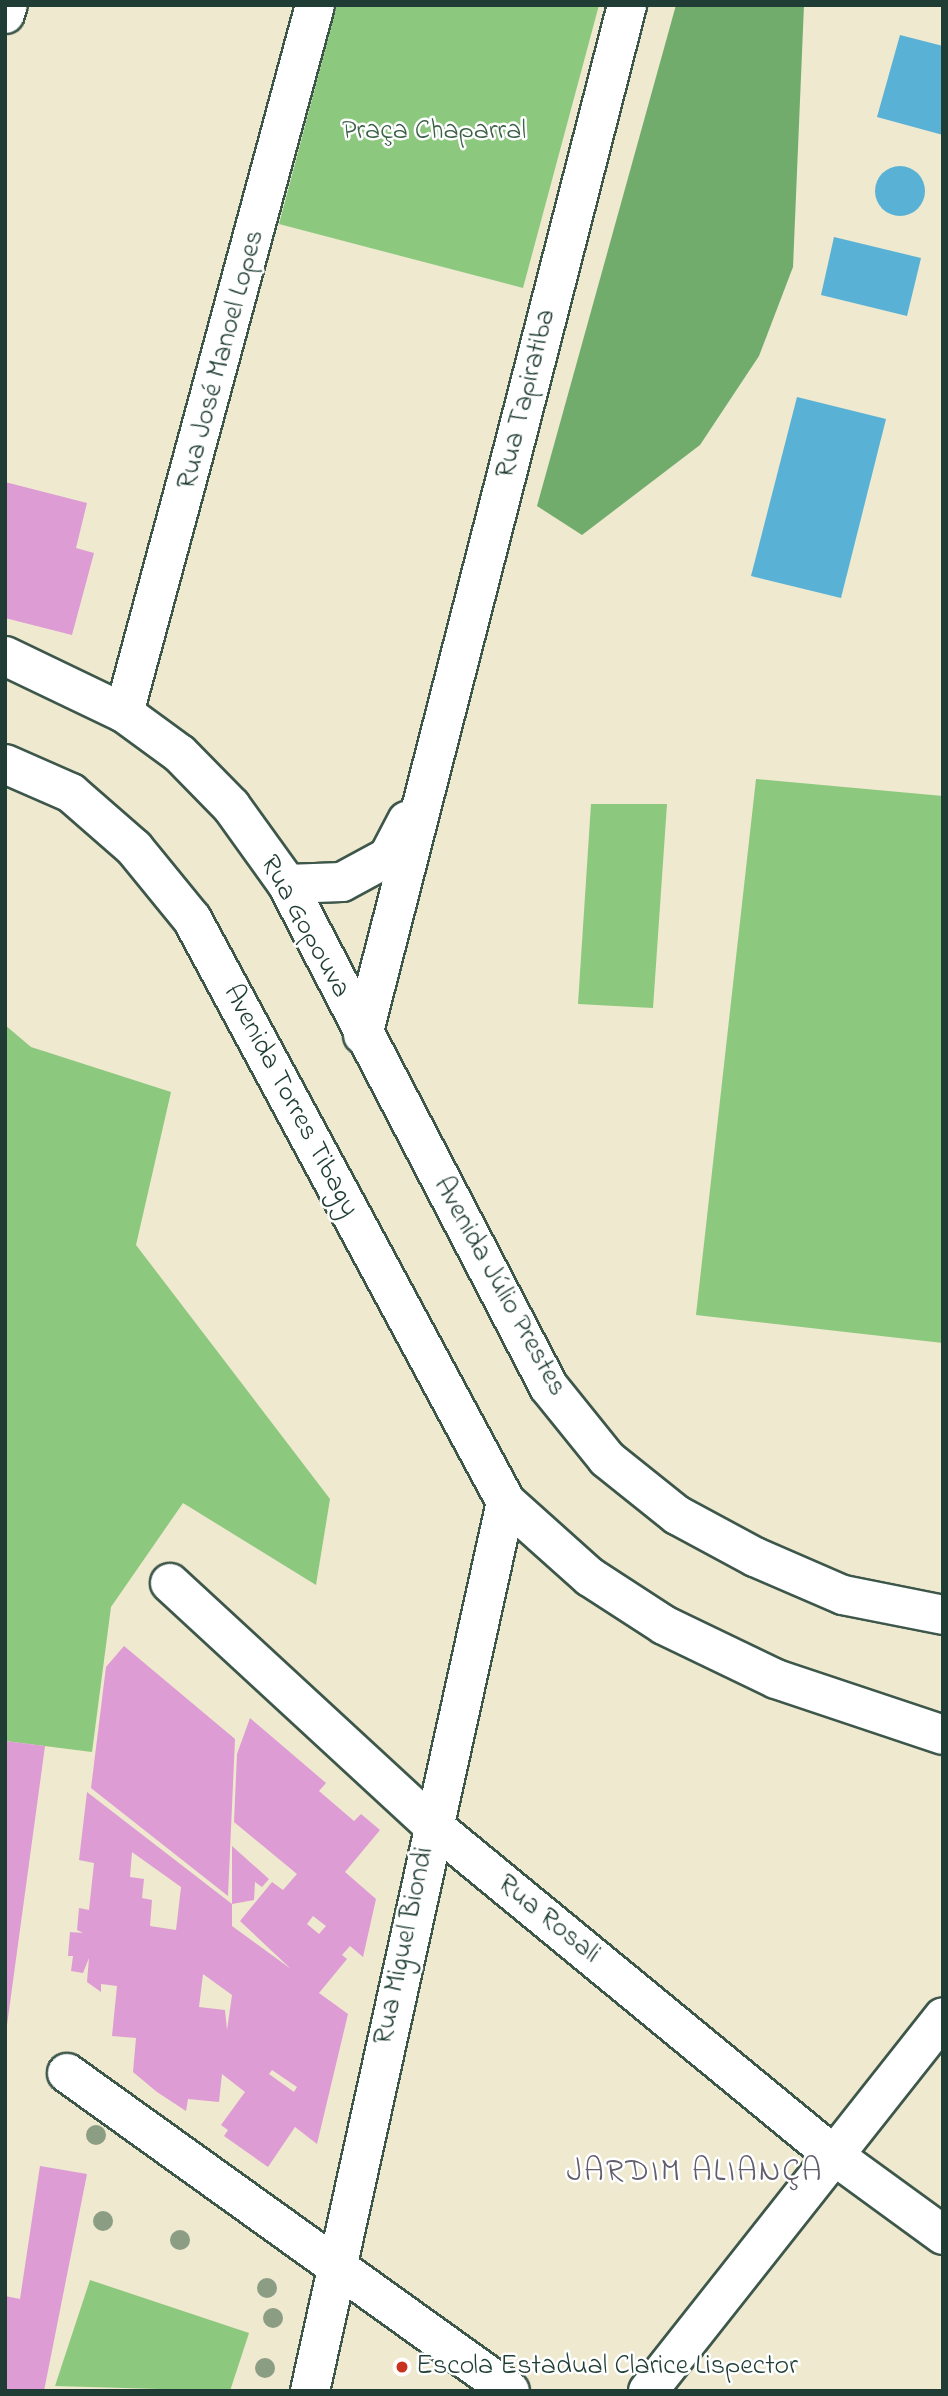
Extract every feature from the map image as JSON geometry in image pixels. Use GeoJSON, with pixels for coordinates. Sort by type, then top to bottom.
{"type":"FeatureCollection","features":[{"type":"Feature","properties":{"kind":"street"},"geometry":{"type":"LineString","coordinates":[[5,14],[8,5]]}},
{"type":"Feature","properties":{"kind":"street","name":"Rua José Manoel Lopes"},"geometry":{"type":"LineString","coordinates":[[124,713],[315,5]]}},
{"type":"Feature","properties":{"kind":"street","name":"Rua Tapiratiba"},"geometry":{"type":"LineString","coordinates":[[363,1035],[627,5]]}},
{"type":"Feature","properties":{"kind":"street","name":"Rua Gopouva"},"geometry":{"type":"LineString","coordinates":[[5,656],[124,713],[180,754],[223,798],[286,884],[363,1035]]}},
{"type":"Feature","properties":{"kind":"street","name":"Avenida Torres Tibagy"},"geometry":{"type":"LineString","coordinates":[[7,767],[71,793],[134,848],[191,919],[506,1502]]}},
{"type":"Feature","properties":{"kind":"street","name":"Rua Tapiratiba"},"geometry":{"type":"LineString","coordinates":[[286,884],[342,882],[388,858],[428,782]]}},
{"type":"Feature","properties":{"kind":"street","name":"Avenida Júlio Prestes"},"geometry":{"type":"LineString","coordinates":[[363,1035],[549,1387],[607,1459],[677,1515],[755,1557],[843,1595],[943,1615]]}},
{"type":"Feature","properties":{"kind":"street"},"geometry":{"type":"LineString","coordinates":[[506,1502],[590,1577],[664,1625],[776,1679],[943,1735]]}},
{"type":"Feature","properties":{"kind":"street","name":"Rua Miguel Biondi"},"geometry":{"type":"LineString","coordinates":[[310,2391],[431,1824],[506,1502]]}},
{"type":"Feature","properties":{"kind":"street","name":"Rua Rosali"},"geometry":{"type":"LineString","coordinates":[[170,1583],[431,1824],[832,2154],[943,2235]]}},
{"type":"Feature","properties":{"kind":"street"},"geometry":{"type":"LineString","coordinates":[[648,2391],[832,2154],[943,2017]]}},
{"type":"Feature","properties":{"kind":"street"},"geometry":{"type":"LineString","coordinates":[[67,2073],[337,2262],[510,2391]]}},
{"type":"Feature","properties":{"kind":"green space","name":"Praça Chaparral"},"geometry":{"type":"Polygon","coordinates":[[[337,5],[599,5],[523,288],[279,224],[337,5]]]}},
{"type":"Feature","properties":{"kind":"green space"},"geometry":{"type":"Polygon","coordinates":[[[676,5],[804,5],[793,267],[759,356],[700,445],[582,535],[537,506],[676,5]]]}},
{"type":"Feature","properties":{"kind":"green space"},"geometry":{"type":"Polygon","coordinates":[[[756,779],[943,796],[943,1343],[696,1315],[756,779]]]}},
{"type":"Feature","properties":{"kind":"green space"},"geometry":{"type":"Polygon","coordinates":[[[591,804],[667,804],[653,1008],[578,1004],[591,804]]]}},
{"type":"Feature","properties":{"kind":"green space"},"geometry":{"type":"Polygon","coordinates":[[[5,1025],[31,1047],[171,1092],[136,1245],[330,1499],[316,1585],[183,1503],[111,1607],[92,1752],[5,1741],[5,1025]]]}},
{"type":"Feature","properties":{"kind":"green space"},"geometry":{"type":"Polygon","coordinates":[[[90,2280],[249,2333],[230,2391],[55,2386],[90,2280]]]}},
{"type":"Feature","properties":{"kind":"water"},"geometry":{"type":"Polygon","coordinates":[[[900,35],[943,46],[943,135],[877,117],[900,35]]]}},
{"type":"Feature","properties":{"kind":"water"},"geometry":{"type":"Polygon","coordinates":[[[900,166],[918,173],[925,191],[918,209],[900,216],[882,209],[875,191],[882,173],[900,166]]]}},
{"type":"Feature","properties":{"kind":"water"},"geometry":{"type":"Polygon","coordinates":[[[834,237],[921,258],[907,316],[821,295],[834,237]]]}},
{"type":"Feature","properties":{"kind":"water"},"geometry":{"type":"Polygon","coordinates":[[[797,397],[886,419],[841,598],[751,576],[797,397]]]}},
{"type":"Feature","properties":{"kind":"building"},"geometry":{"type":"Polygon","coordinates":[[[5,482],[87,503],[76,548],[94,553],[72,635],[5,618],[5,482]]]}},
{"type":"Feature","properties":{"kind":"building"},"geometry":{"type":"Polygon","coordinates":[[[124,1646],[235,1739],[228,1896],[91,1788],[106,1667],[124,1646]]]}},
{"type":"Feature","properties":{"kind":"building"},"geometry":{"type":"Polygon","coordinates":[[[250,1718],[326,1783],[319,1791],[354,1821],[361,1814],[380,1830],[345,1872],[376,1899],[363,1957],[350,1946],[342,1955],[347,1959],[319,1993],[348,2014],[317,2144],[295,2127],[268,2167],[224,2136],[228,2130],[221,2125],[245,2092],[222,2074],[219,2102],[188,2099],[186,2111],[133,2072],[136,2038],[112,2036],[117,1986],[101,1984],[101,1992],[87,1982],[89,1958],[83,1973],[71,1971],[73,1956],[68,1956],[70,1932],[83,1933],[77,1930],[79,1908],[89,1910],[94,1863],[79,1860],[87,1792],[232,1904],[232,1926],[291,1969],[240,1921],[272,1882],[283,1890],[297,1874],[234,1822],[237,1754],[250,1718]],[[132,1852],[130,1877],[144,1879],[142,1898],[152,1900],[150,1926],[176,1930],[181,1887],[132,1852]],[[313,1916],[307,1924],[319,1934],[326,1926],[313,1916]],[[203,1974],[199,2007],[225,2010],[227,2030],[232,1995],[203,1974]],[[272,2070],[269,2074],[294,2092],[297,2087],[272,2070]]]}},
{"type":"Feature","properties":{"kind":"building"},"geometry":{"type":"Polygon","coordinates":[[[5,1741],[45,1746],[7,2025],[5,2024],[5,1741]]]}},
{"type":"Feature","properties":{"kind":"building"},"geometry":{"type":"Polygon","coordinates":[[[232,1846],[269,1879],[262,1887],[255,1882],[254,1900],[232,1904],[232,1846]]]}},
{"type":"Feature","properties":{"kind":"building"},"geometry":{"type":"Polygon","coordinates":[[[40,2166],[87,2174],[44,2391],[5,2391],[5,2296],[20,2299],[40,2166]]]}},
{"type":"Feature","properties":{"kind":"place","name":"Escola Estadual Clarice Lispector"},"geometry":{"type":"Point","coordinates":[402,2367]}},
{"type":"Feature","properties":{"kind":"district","name":"JARDIM ALIANÇA"},"geometry":{"type":"Point","coordinates":[695,2173]}}]}
